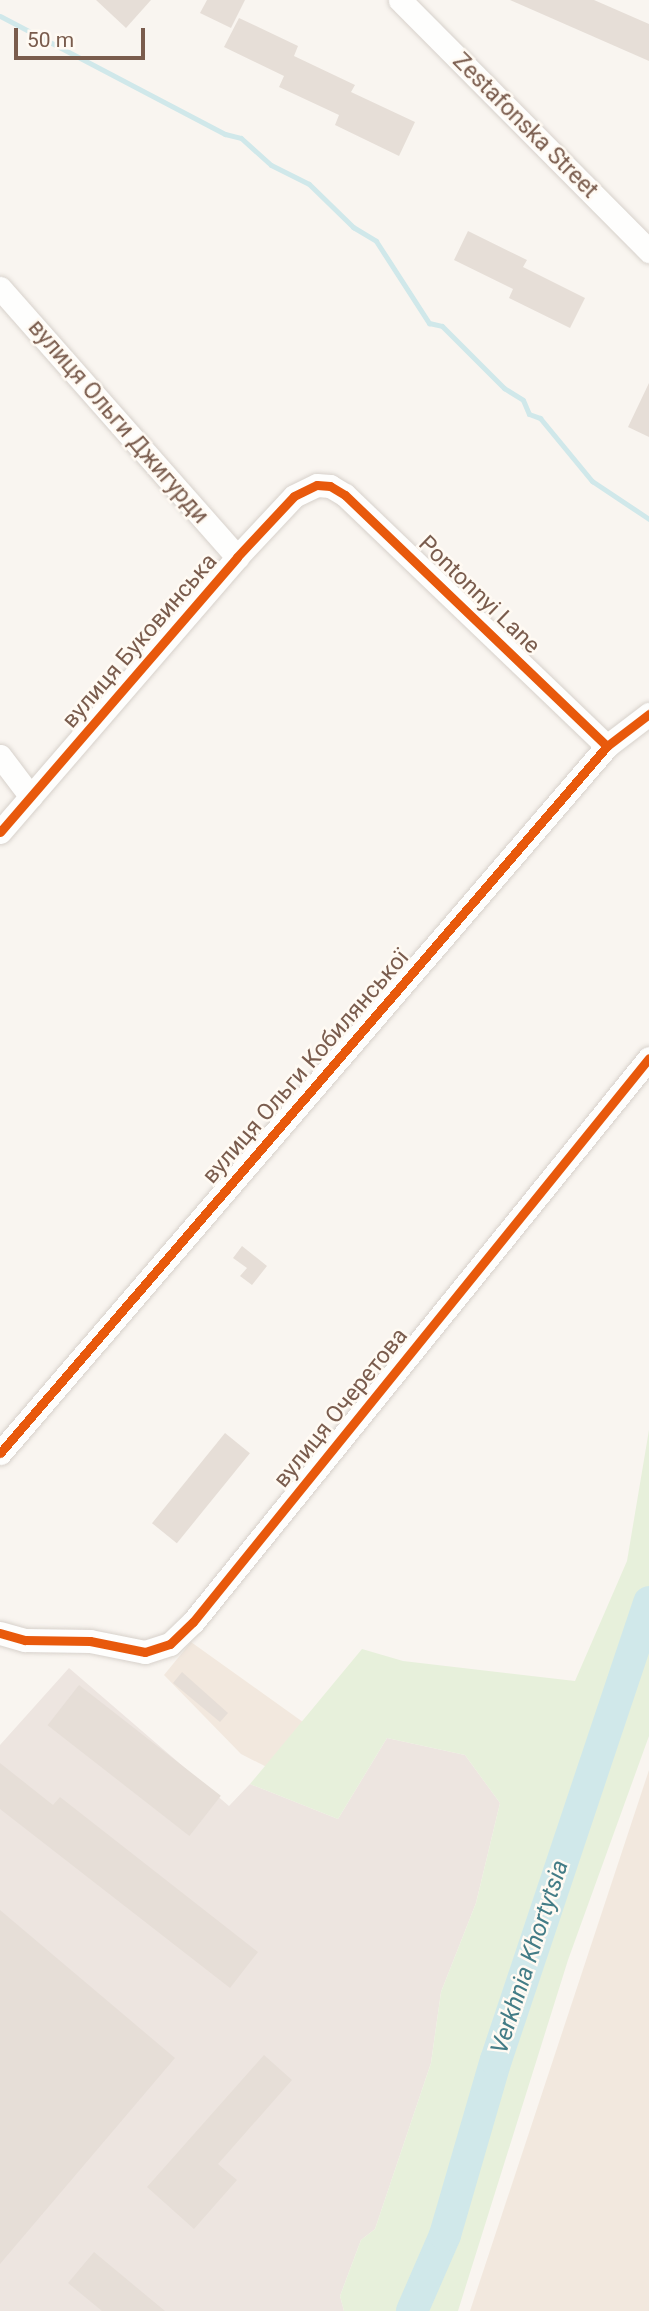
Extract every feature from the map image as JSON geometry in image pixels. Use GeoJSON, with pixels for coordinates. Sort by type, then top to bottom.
{"type":"FeatureCollection","features":[{"type":"Feature","properties":{"kind":"street","name":"Zestafonska Street"},"geometry":{"type":"LineString","coordinates":[[400,0],[649,251]]}},
{"type":"Feature","properties":{"kind":"street","name":"вулиця Ольги Джигурди"},"geometry":{"type":"LineString","coordinates":[[0,288],[237,557]]}},
{"type":"Feature","properties":{"kind":"street","name":"вулиця Буковинська"},"geometry":{"type":"LineString","coordinates":[[0,832],[237,557],[294,496],[317,485]]}},
{"type":"Feature","properties":{"kind":"street","name":"Pontonnyi Lane"},"geometry":{"type":"LineString","coordinates":[[317,485],[330,485],[345,495],[607,746]]}},
{"type":"Feature","properties":{"kind":"street","name":"вулиця Ольги Кобилянської"},"geometry":{"type":"LineString","coordinates":[[0,1453],[607,746],[649,714]]}},
{"type":"Feature","properties":{"kind":"street"},"geometry":{"type":"LineString","coordinates":[[0,756],[31,797]]}},
{"type":"Feature","properties":{"kind":"street","name":"вулиця Очеретова"},"geometry":{"type":"LineString","coordinates":[[0,1633],[25,1640],[90,1642],[145,1652],[170,1644],[193,1622],[649,1058]]}},
{"type":"Feature","properties":{"kind":"shaded area"},"geometry":{"type":"Polygon","coordinates":[[[191,1642],[335,1745],[300,1784],[241,1754],[164,1675],[191,1642]]]}},
{"type":"Feature","properties":{"kind":"shaded area"},"geometry":{"type":"Polygon","coordinates":[[[69,1668],[229,1806],[250,1784],[338,1819],[387,1738],[465,1755],[500,1803],[476,1903],[441,1992],[431,2063],[375,2229],[361,2240],[340,2296],[344,2311],[0,2311],[0,1745],[69,1668]]]}},
{"type":"Feature","properties":{"kind":"shaded area"},"geometry":{"type":"Polygon","coordinates":[[[649,1770],[649,2311],[470,2311],[649,1770]]]}},
{"type":"Feature","properties":{"kind":"green space"},"geometry":{"type":"Polygon","coordinates":[[[649,1430],[649,1736],[568,1960],[458,2311],[344,2311],[340,2296],[361,2240],[375,2229],[431,2063],[441,1992],[476,1903],[500,1803],[465,1755],[387,1738],[338,1819],[250,1784],[362,1649],[403,1661],[575,1681],[627,1561],[649,1430]]]}},
{"type":"Feature","properties":{"kind":"building"},"geometry":{"type":"Polygon","coordinates":[[[96,0],[151,0],[126,28],[96,0]]]}},
{"type":"Feature","properties":{"kind":"building"},"geometry":{"type":"Polygon","coordinates":[[[207,0],[245,0],[231,28],[200,13],[207,0]]]}},
{"type":"Feature","properties":{"kind":"building"},"geometry":{"type":"Polygon","coordinates":[[[510,0],[594,0],[649,24],[649,61],[510,0]]]}},
{"type":"Feature","properties":{"kind":"building"},"geometry":{"type":"Polygon","coordinates":[[[239,18],[298,46],[294,56],[355,85],[351,92],[415,122],[399,156],[335,125],[339,115],[279,87],[284,76],[224,47],[239,18]]]}},
{"type":"Feature","properties":{"kind":"building"},"geometry":{"type":"Polygon","coordinates":[[[468,231],[527,260],[523,267],[585,298],[570,328],[509,298],[513,289],[454,260],[468,231]]]}},
{"type":"Feature","properties":{"kind":"building"},"geometry":{"type":"Polygon","coordinates":[[[649,383],[649,437],[628,427],[649,383]]]}},
{"type":"Feature","properties":{"kind":"building"},"geometry":{"type":"Polygon","coordinates":[[[242,1246],[267,1266],[252,1285],[240,1276],[247,1268],[233,1258],[242,1246]]]}},
{"type":"Feature","properties":{"kind":"building"},"geometry":{"type":"Polygon","coordinates":[[[225,1433],[250,1453],[177,1543],[152,1523],[225,1433]]]}},
{"type":"Feature","properties":{"kind":"building"},"geometry":{"type":"Polygon","coordinates":[[[182,1672],[228,1713],[220,1722],[173,1683],[182,1672]]]}},
{"type":"Feature","properties":{"kind":"building"},"geometry":{"type":"Polygon","coordinates":[[[79,1685],[221,1796],[189,1836],[48,1725],[79,1685]]]}},
{"type":"Feature","properties":{"kind":"building"},"geometry":{"type":"Polygon","coordinates":[[[0,1763],[53,1805],[60,1797],[258,1952],[230,1988],[0,1809],[0,1763]]]}},
{"type":"Feature","properties":{"kind":"building"},"geometry":{"type":"Polygon","coordinates":[[[0,1910],[175,2058],[0,2264],[0,1910]]]}},
{"type":"Feature","properties":{"kind":"building"},"geometry":{"type":"Polygon","coordinates":[[[264,2055],[292,2080],[218,2164],[237,2180],[194,2229],[147,2187],[264,2055]]]}},
{"type":"Feature","properties":{"kind":"building"},"geometry":{"type":"Polygon","coordinates":[[[94,2252],[165,2311],[102,2311],[68,2283],[94,2252]]]}},
{"type":"Feature","properties":{"kind":"waterway"},"geometry":{"type":"LineString","coordinates":[[0,16],[225,134],[241,138],[271,165],[309,184],[353,227],[376,241],[429,323],[442,326],[504,388],[523,400],[529,414],[540,418],[592,481],[649,519]]}},
{"type":"Feature","properties":{"kind":"waterway","name":"Verkhnia Khortytsia"},"geometry":{"type":"LineString","coordinates":[[412,2311],[445,2235],[496,2060],[649,1602]]}},
{"type":"Feature","properties":{"kind":"cycle path"},"geometry":{"type":"LineString","coordinates":[[0,832],[237,557],[294,496],[317,485],[330,486],[345,495],[607,746]]}},
{"type":"Feature","properties":{"kind":"cycle path"},"geometry":{"type":"LineString","coordinates":[[0,1453],[607,746],[649,714]]}},
{"type":"Feature","properties":{"kind":"cycle path"},"geometry":{"type":"LineString","coordinates":[[0,1633],[25,1640],[90,1641],[145,1652],[170,1644],[193,1622],[649,1058]]}}]}
